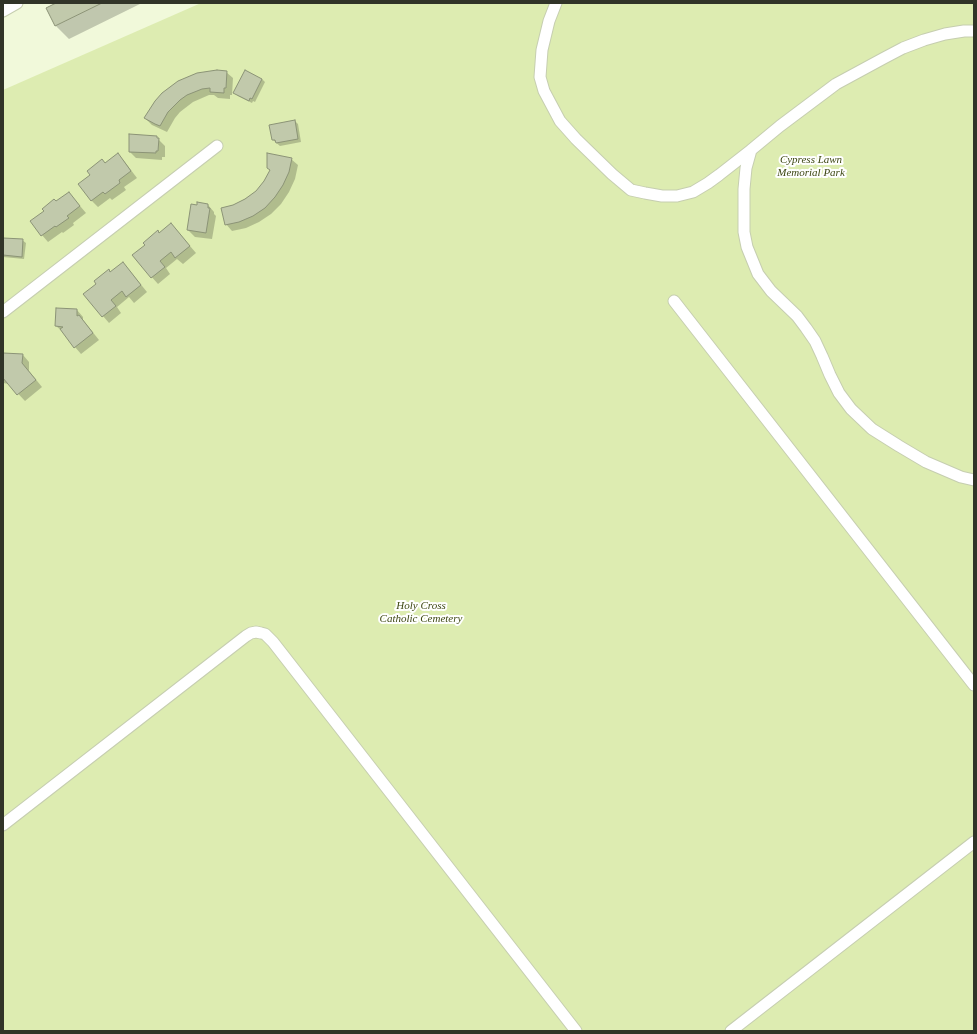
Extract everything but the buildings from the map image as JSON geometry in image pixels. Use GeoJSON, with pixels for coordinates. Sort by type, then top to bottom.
{"type":"FeatureCollection","features":[{"type":"Feature","properties":{"kind":"lane"},"geometry":{"type":"LineString","coordinates":[[3,11],[17,3]]}},
{"type":"Feature","properties":{"kind":"lane"},"geometry":{"type":"LineString","coordinates":[[556,3],[549,21],[542,50],[540,77],[544,91],[560,121],[607,170],[631,190],[662,196],[678,196],[693,192],[714,179],[780,126],[836,84],[884,58],[903,48],[924,40],[945,34],[974,31]]}},
{"type":"Feature","properties":{"kind":"lane"},"geometry":{"type":"LineString","coordinates":[[3,312],[216,146]]}},
{"type":"Feature","properties":{"kind":"lane"},"geometry":{"type":"LineString","coordinates":[[751,150],[746,168],[744,189],[744,232],[747,247],[758,274],[771,291],[797,316],[816,341],[839,393],[851,409],[872,429],[905,450],[926,462],[962,477],[974,480]]}},
{"type":"Feature","properties":{"kind":"lane"},"geometry":{"type":"LineString","coordinates":[[674,301],[974,685]]}},
{"type":"Feature","properties":{"kind":"lane"},"geometry":{"type":"LineString","coordinates":[[3,825],[246,636],[256,632],[265,634],[273,642],[576,1031]]}},
{"type":"Feature","properties":{"kind":"lane"},"geometry":{"type":"LineString","coordinates":[[731,1031],[974,842]]}},
{"type":"Feature","properties":{"kind":"green space","name":"Holy Cross Catholic Cemetery"},"geometry":{"type":"Polygon","coordinates":[[[201,3],[974,3],[974,1031],[3,1031],[3,90],[201,3]]]}},
{"type":"Feature","properties":{"kind":"park label","name":"Cypress Lawn Memorial Park"},"geometry":{"type":"Point","coordinates":[811,166]}}]}
